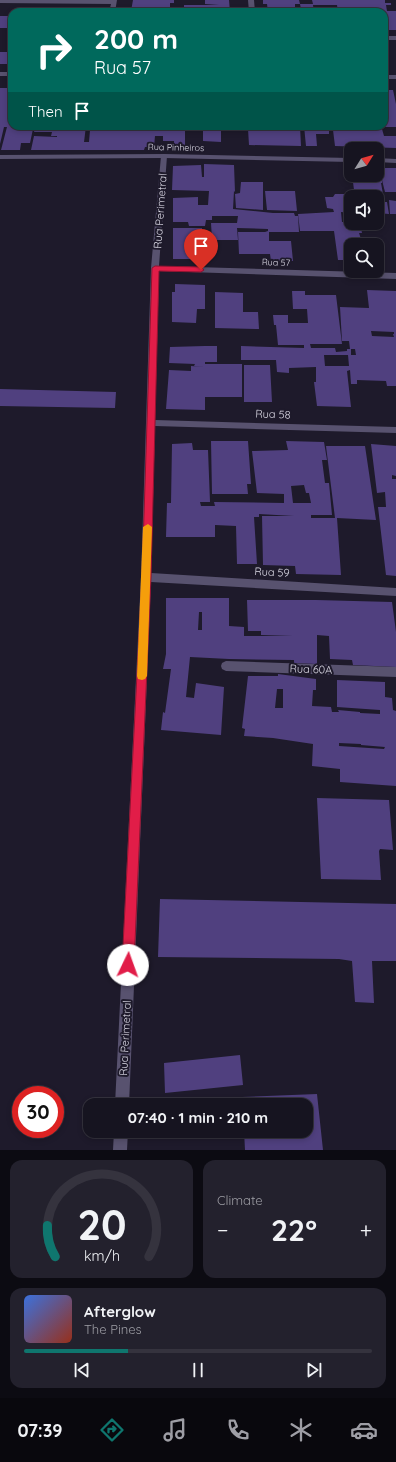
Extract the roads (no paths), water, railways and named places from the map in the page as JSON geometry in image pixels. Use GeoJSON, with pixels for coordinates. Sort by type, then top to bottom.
{"type":"FeatureCollection","features":[{"type":"Feature","properties":{"kind":"street"},"geometry":{"type":"LineString","coordinates":[[0,1],[114,1]]}},
{"type":"Feature","properties":{"kind":"street","name":"Rua Pinheiros"},"geometry":{"type":"LineString","coordinates":[[0,157],[164,156],[344,160]]}},
{"type":"Feature","properties":{"kind":"street","name":"Rua Perimetral"},"geometry":{"type":"LineString","coordinates":[[122,1098],[146,577],[155,268],[164,156]]}},
{"type":"Feature","properties":{"kind":"street"},"geometry":{"type":"LineString","coordinates":[[384,160],[396,161]]}},
{"type":"Feature","properties":{"kind":"street","name":"Rua 57"},"geometry":{"type":"LineString","coordinates":[[155,268],[396,276]]}},
{"type":"Feature","properties":{"kind":"street","name":"Rua 58"},"geometry":{"type":"LineString","coordinates":[[150,423],[396,430]]}},
{"type":"Feature","properties":{"kind":"street","name":"Rua 59"},"geometry":{"type":"LineString","coordinates":[[146,577],[396,592]]}},
{"type":"Feature","properties":{"kind":"street","name":"Rua 60A"},"geometry":{"type":"LineString","coordinates":[[226,666],[396,672]]}},
{"type":"Feature","properties":{"kind":"street"},"geometry":{"type":"LineString","coordinates":[[120,1150],[121,1138]]}}]}
